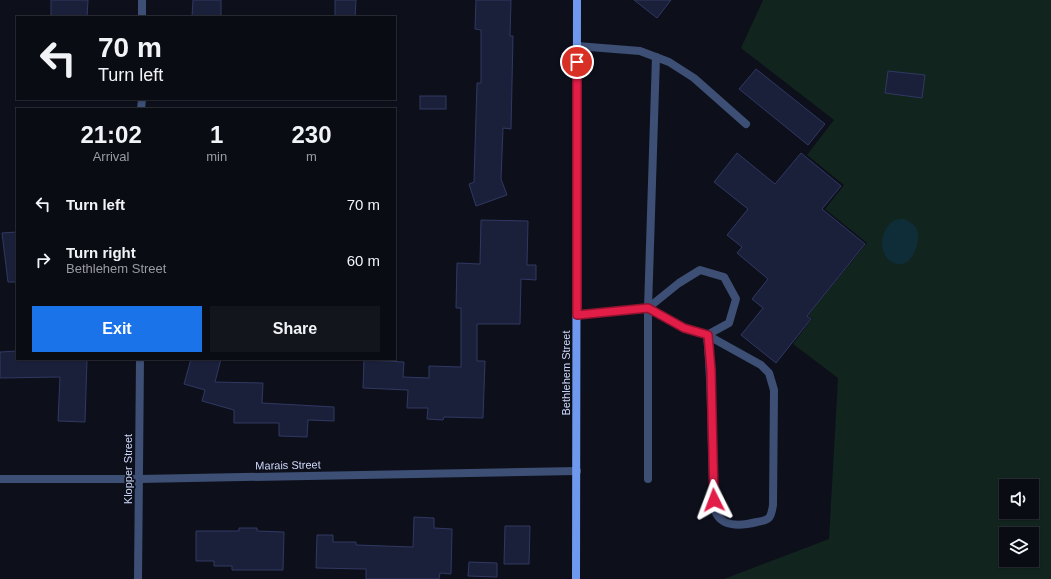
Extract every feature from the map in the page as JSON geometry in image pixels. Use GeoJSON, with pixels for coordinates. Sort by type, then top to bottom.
{"type":"FeatureCollection","features":[{"type":"Feature","properties":{"kind":"main road","name":"Bethlehem Street"},"geometry":{"type":"LineString","coordinates":[[576,579],[577,0]]}},
{"type":"Feature","properties":{"kind":"street"},"geometry":{"type":"LineString","coordinates":[[142,0],[142,16]]}},
{"type":"Feature","properties":{"kind":"street"},"geometry":{"type":"LineString","coordinates":[[577,46],[640,51],[669,62],[694,78],[746,124]]}},
{"type":"Feature","properties":{"kind":"street"},"geometry":{"type":"LineString","coordinates":[[648,479],[648,308],[656,57]]}},
{"type":"Feature","properties":{"kind":"street"},"geometry":{"type":"LineString","coordinates":[[577,315],[648,308],[679,283],[700,270],[724,277],[736,299],[729,323],[708,335]]}},
{"type":"Feature","properties":{"kind":"street"},"geometry":{"type":"LineString","coordinates":[[648,308],[684,328],[708,335],[761,365],[769,373],[774,390],[773,504],[772,515],[769,519],[764,521],[731,524],[722,520],[716,514],[713,473],[711,370],[708,335]]}},
{"type":"Feature","properties":{"kind":"street","name":"Klopper Street"},"geometry":{"type":"LineString","coordinates":[[138,579],[140,360]]}},
{"type":"Feature","properties":{"kind":"street","name":"Marais Street"},"geometry":{"type":"LineString","coordinates":[[0,479],[576,471]]}},
{"type":"Feature","properties":{"kind":"green space"},"geometry":{"type":"Polygon","coordinates":[[[763,0],[1051,0],[1051,579],[724,579],[829,539],[838,378],[793,344],[812,319],[808,315],[867,243],[825,209],[844,185],[807,155],[834,120],[741,48],[763,0]]]}},
{"type":"Feature","properties":{"kind":"water"},"geometry":{"type":"Polygon","coordinates":[[[904,219],[915,226],[918,232],[918,238],[913,255],[906,263],[899,264],[892,262],[887,258],[882,247],[882,241],[886,229],[890,224],[896,220],[904,219]]]}},
{"type":"Feature","properties":{"kind":"building"},"geometry":{"type":"Polygon","coordinates":[[[51,0],[88,0],[87,16],[51,16],[51,0]]]}},
{"type":"Feature","properties":{"kind":"building"},"geometry":{"type":"Polygon","coordinates":[[[193,0],[221,0],[221,16],[192,16],[193,0]]]}},
{"type":"Feature","properties":{"kind":"building"},"geometry":{"type":"Polygon","coordinates":[[[335,0],[356,0],[355,16],[335,16],[335,0]]]}},
{"type":"Feature","properties":{"kind":"building"},"geometry":{"type":"Polygon","coordinates":[[[476,0],[511,0],[510,36],[513,36],[511,129],[503,128],[501,179],[507,195],[476,206],[469,184],[474,182],[477,83],[481,83],[481,30],[475,29],[476,0]]]}},
{"type":"Feature","properties":{"kind":"building"},"geometry":{"type":"Polygon","coordinates":[[[634,0],[671,0],[657,18],[634,0]]]}},
{"type":"Feature","properties":{"kind":"building"},"geometry":{"type":"Polygon","coordinates":[[[756,69],[825,124],[808,145],[739,89],[756,69]]]}},
{"type":"Feature","properties":{"kind":"building"},"geometry":{"type":"Polygon","coordinates":[[[888,71],[925,75],[922,98],[885,93],[888,71]]]}},
{"type":"Feature","properties":{"kind":"building"},"geometry":{"type":"Polygon","coordinates":[[[420,96],[446,96],[446,109],[420,109],[420,96]]]}},
{"type":"Feature","properties":{"kind":"building"},"geometry":{"type":"Polygon","coordinates":[[[737,153],[775,184],[801,153],[841,186],[822,209],[865,244],[807,316],[811,319],[776,363],[741,335],[763,308],[752,299],[768,279],[737,253],[742,247],[727,235],[748,209],[714,182],[737,153]]]}},
{"type":"Feature","properties":{"kind":"building"},"geometry":{"type":"Polygon","coordinates":[[[481,220],[528,221],[527,265],[536,265],[536,280],[521,279],[520,324],[477,324],[477,361],[485,361],[483,418],[444,417],[443,420],[427,419],[428,408],[407,408],[408,390],[363,388],[364,360],[404,362],[403,377],[429,378],[429,366],[461,367],[461,308],[456,308],[457,263],[480,264],[481,220]]]}},
{"type":"Feature","properties":{"kind":"building"},"geometry":{"type":"Polygon","coordinates":[[[16,232],[16,282],[8,282],[2,233],[16,232]]]}},
{"type":"Feature","properties":{"kind":"building"},"geometry":{"type":"Polygon","coordinates":[[[16,351],[16,360],[87,360],[85,422],[58,421],[60,377],[0,378],[0,352],[16,351]]]}},
{"type":"Feature","properties":{"kind":"building"},"geometry":{"type":"Polygon","coordinates":[[[191,360],[221,360],[215,382],[263,383],[262,403],[334,407],[334,421],[308,420],[307,437],[279,436],[279,423],[234,423],[234,410],[202,401],[205,390],[184,384],[191,360]]]}},
{"type":"Feature","properties":{"kind":"building"},"geometry":{"type":"Polygon","coordinates":[[[414,517],[434,518],[434,528],[452,529],[451,574],[440,573],[439,579],[366,579],[366,569],[316,568],[317,535],[333,535],[333,542],[356,542],[356,545],[413,547],[414,517]]]}},
{"type":"Feature","properties":{"kind":"building"},"geometry":{"type":"Polygon","coordinates":[[[505,526],[530,526],[529,564],[504,564],[505,526]]]}},
{"type":"Feature","properties":{"kind":"building"},"geometry":{"type":"Polygon","coordinates":[[[239,528],[257,528],[257,531],[284,532],[283,570],[232,570],[232,566],[214,566],[214,561],[196,561],[196,531],[239,531],[239,528]]]}},
{"type":"Feature","properties":{"kind":"building"},"geometry":{"type":"Polygon","coordinates":[[[469,562],[497,563],[497,577],[468,576],[469,562]]]}},
{"type":"Feature","properties":{"kind":"route"},"geometry":{"type":"LineString","coordinates":[[577,62],[577,315],[648,308],[684,328],[708,335],[711,370],[710,398],[714,500]]}}]}
